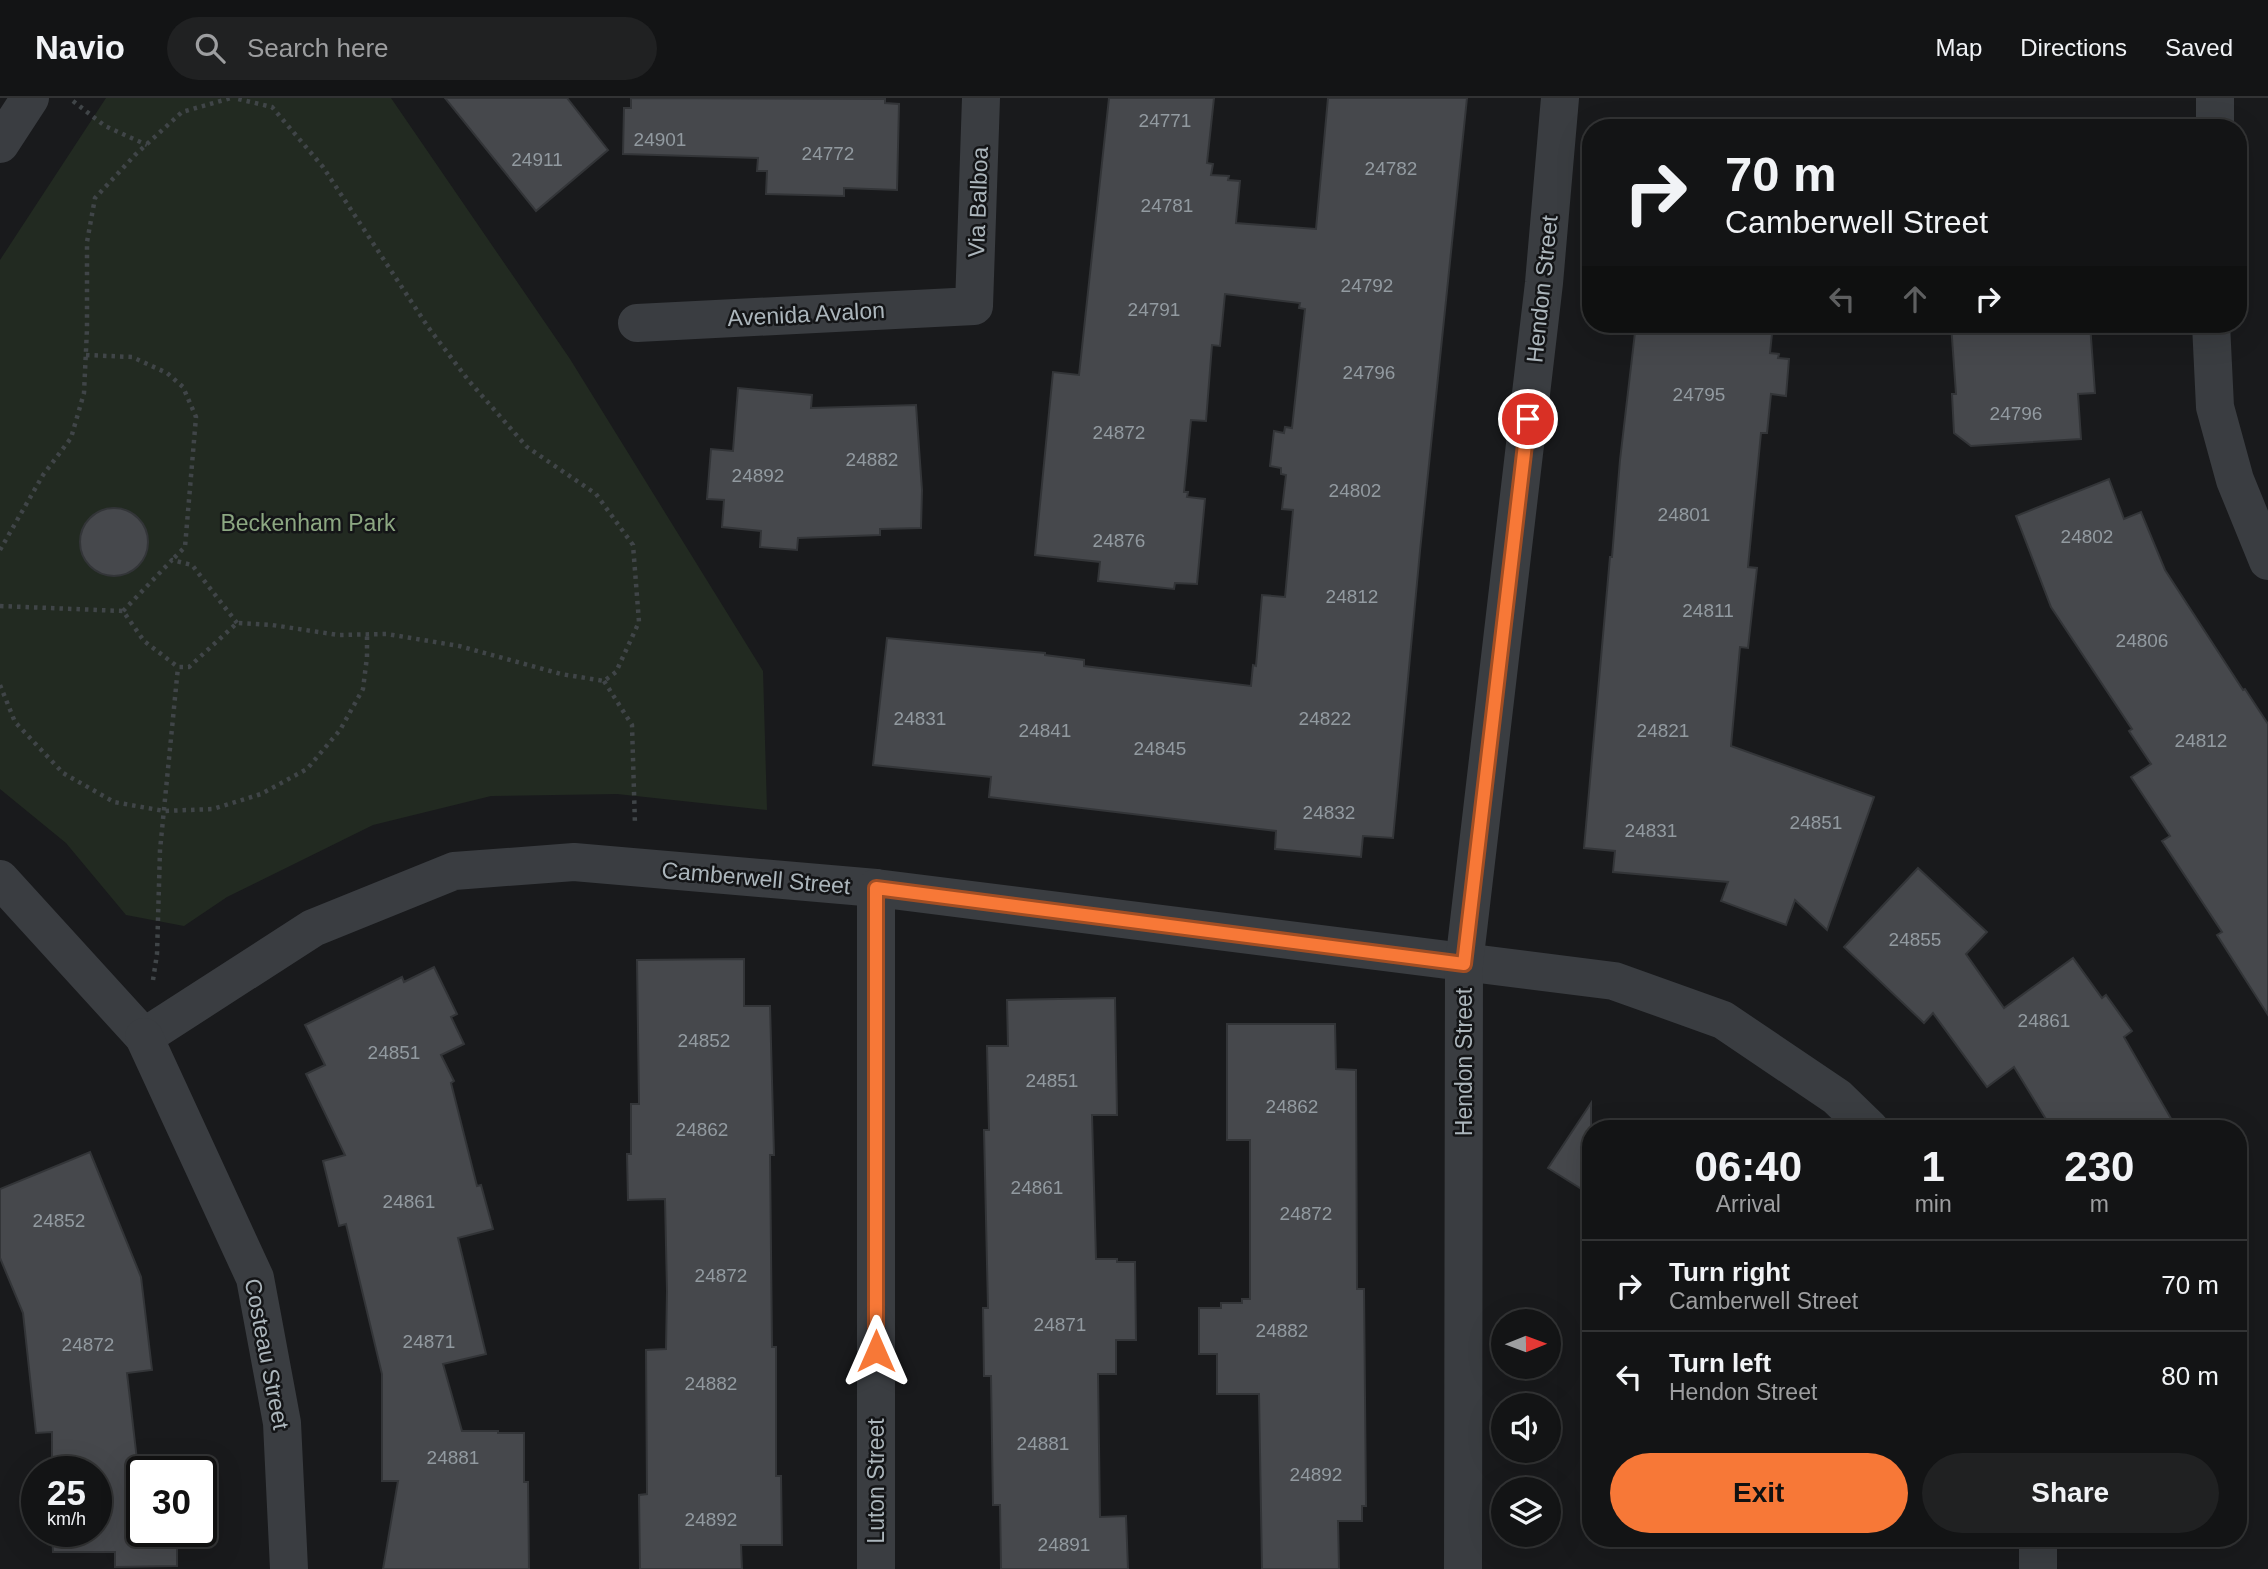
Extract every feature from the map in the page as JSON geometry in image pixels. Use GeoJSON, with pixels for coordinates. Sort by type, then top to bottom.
{"type":"FeatureCollection","features":[{"type":"Feature","properties":{"kind":"street"},"geometry":{"type":"LineString","coordinates":[[0,144],[30,98]]}},
{"type":"Feature","properties":{"kind":"street","name":"Via Balboa"},"geometry":{"type":"LineString","coordinates":[[974,306],[981,98]]}},
{"type":"Feature","properties":{"kind":"street","name":"Hendon Street"},"geometry":{"type":"LineString","coordinates":[[1463,1569],[1464,964],[1544,283],[1560,98]]}},
{"type":"Feature","properties":{"kind":"street"},"geometry":{"type":"LineString","coordinates":[[2215,119],[2216,98]]}},
{"type":"Feature","properties":{"kind":"street","name":"Avenida Avalon"},"geometry":{"type":"LineString","coordinates":[[637,323],[974,306]]}},
{"type":"Feature","properties":{"kind":"street"},"geometry":{"type":"LineString","coordinates":[[2211,333],[2215,407],[2235,480],[2268,561]]}},
{"type":"Feature","properties":{"kind":"street","name":"Camberwell Street"},"geometry":{"type":"LineString","coordinates":[[144,1037],[313,928],[454,872],[575,862],[876,888],[1614,981],[1723,1020],[1836,1097],[1860,1120]]}},
{"type":"Feature","properties":{"kind":"street"},"geometry":{"type":"LineString","coordinates":[[0,879],[144,1037]]}},
{"type":"Feature","properties":{"kind":"street","name":"Luton Street"},"geometry":{"type":"LineString","coordinates":[[876,888],[876,1569]]}},
{"type":"Feature","properties":{"kind":"street","name":"Costeau Street"},"geometry":{"type":"LineString","coordinates":[[144,1037],[256,1278],[282,1423],[289,1569]]}},
{"type":"Feature","properties":{"kind":"street"},"geometry":{"type":"LineString","coordinates":[[2038,1547],[2038,1569]]}},
{"type":"Feature","properties":{"kind":"path"},"geometry":{"type":"LineString","coordinates":[[70,98],[105,126],[147,145]]}},
{"type":"Feature","properties":{"kind":"path"},"geometry":{"type":"LineString","coordinates":[[0,550],[43,475],[71,438],[83,393],[87,242],[95,198],[182,112],[233,98],[272,107],[323,166],[428,327],[469,381],[527,447],[596,494],[634,545],[639,622],[616,672],[604,681],[561,674],[459,646],[387,635],[339,635],[272,625],[237,623],[189,667],[178,667],[145,641],[123,611]]}},
{"type":"Feature","properties":{"kind":"path"},"geometry":{"type":"LineString","coordinates":[[0,606],[123,611],[185,547],[196,417],[183,387],[167,373],[132,357],[86,355]]}},
{"type":"Feature","properties":{"kind":"path"},"geometry":{"type":"LineString","coordinates":[[172,560],[192,565],[237,623]]}},
{"type":"Feature","properties":{"kind":"path"},"geometry":{"type":"LineString","coordinates":[[0,685],[15,722],[63,773],[114,802],[164,811],[213,809],[261,794],[307,769],[340,730],[363,690],[367,634]]}},
{"type":"Feature","properties":{"kind":"path"},"geometry":{"type":"LineString","coordinates":[[144,1037],[157,954],[160,850],[178,667]]}},
{"type":"Feature","properties":{"kind":"path"},"geometry":{"type":"LineString","coordinates":[[604,681],[632,725],[636,868]]}},
{"type":"Feature","properties":{"kind":"green space","name":"Beckenham Park"},"geometry":{"type":"Polygon","coordinates":[[[106,98],[391,98],[570,359],[763,671],[767,810],[617,794],[491,796],[373,825],[227,897],[184,926],[126,915],[66,843],[0,789],[0,260],[106,98]]]}},
{"type":"Feature","properties":{"kind":"building"},"geometry":{"type":"Polygon","coordinates":[[[445,98],[567,98],[608,150],[536,211],[445,98]]]}},
{"type":"Feature","properties":{"kind":"building"},"geometry":{"type":"Polygon","coordinates":[[[631,98],[885,99],[885,103],[899,104],[897,190],[844,188],[844,196],[766,194],[767,171],[757,171],[758,158],[623,154],[624,108],[631,108],[631,98]]]}},
{"type":"Feature","properties":{"kind":"building"},"geometry":{"type":"Polygon","coordinates":[[[1109,98],[1214,98],[1207,163],[1213,164],[1211,175],[1229,176],[1228,180],[1240,181],[1236,223],[1316,229],[1328,98],[1467,98],[1393,838],[1363,836],[1361,857],[1275,849],[1276,831],[989,797],[991,777],[873,765],[887,638],[1045,653],[1084,660],[1084,666],[1251,686],[1253,665],[1256,666],[1262,595],[1285,597],[1293,510],[1282,509],[1286,475],[1281,474],[1281,468],[1270,466],[1274,431],[1284,433],[1285,427],[1292,428],[1305,309],[1299,308],[1300,303],[1225,294],[1220,346],[1212,345],[1206,421],[1191,420],[1184,492],[1188,492],[1187,497],[1205,499],[1197,584],[1175,583],[1174,589],[1098,581],[1100,562],[1035,555],[1053,372],[1079,375],[1109,98]]]}},
{"type":"Feature","properties":{"kind":"building"},"geometry":{"type":"Polygon","coordinates":[[[1635,333],[1772,333],[1770,353],[1779,354],[1778,358],[1789,359],[1786,396],[1771,394],[1767,433],[1761,433],[1748,567],[1757,568],[1748,648],[1740,647],[1731,746],[1874,797],[1827,930],[1795,900],[1786,925],[1721,901],[1728,882],[1613,872],[1615,851],[1584,848],[1620,460],[1635,333]]]}},
{"type":"Feature","properties":{"kind":"building"},"geometry":{"type":"Polygon","coordinates":[[[1952,333],[2091,333],[2095,393],[2078,394],[2081,439],[1971,446],[1954,433],[1952,394],[1956,394],[1952,333]]]}},
{"type":"Feature","properties":{"kind":"building"},"geometry":{"type":"Polygon","coordinates":[[[738,388],[812,395],[811,408],[916,405],[922,490],[921,528],[880,529],[880,535],[798,538],[797,550],[760,547],[761,531],[722,527],[724,500],[707,499],[711,449],[733,451],[738,388]]]}},
{"type":"Feature","properties":{"kind":"building"},"geometry":{"type":"Polygon","coordinates":[[[2109,479],[2124,519],[2141,512],[2165,570],[2268,724],[2268,1015],[2217,935],[2222,932],[2162,841],[2170,836],[2131,777],[2151,764],[2129,731],[2132,729],[2051,607],[2016,516],[2109,479]]]}},
{"type":"Feature","properties":{"kind":"building"},"geometry":{"type":"Polygon","coordinates":[[[114,508],[127,511],[138,518],[145,529],[148,542],[145,555],[138,566],[127,573],[114,576],[101,573],[90,566],[83,555],[80,542],[83,529],[90,518],[101,511],[114,508]]]}},
{"type":"Feature","properties":{"kind":"building"},"geometry":{"type":"Polygon","coordinates":[[[1918,868],[1987,932],[1966,954],[2004,1008],[2073,958],[2102,998],[2106,995],[2132,1031],[2124,1037],[2172,1120],[2046,1120],[2014,1067],[1987,1087],[1933,1013],[1924,1023],[1844,947],[1918,868]]]}},
{"type":"Feature","properties":{"kind":"building"},"geometry":{"type":"Polygon","coordinates":[[[744,959],[744,1006],[770,1006],[774,1155],[770,1155],[772,1347],[776,1347],[776,1476],[781,1476],[782,1545],[741,1545],[742,1569],[640,1569],[639,1495],[647,1494],[646,1350],[666,1349],[667,1291],[665,1199],[628,1200],[627,1154],[631,1154],[631,1104],[639,1104],[637,960],[744,959]]]}},
{"type":"Feature","properties":{"kind":"building"},"geometry":{"type":"Polygon","coordinates":[[[434,967],[457,1014],[451,1017],[464,1044],[441,1055],[454,1081],[451,1083],[477,1186],[481,1185],[493,1229],[458,1238],[486,1354],[443,1364],[462,1431],[524,1433],[524,1482],[528,1482],[529,1569],[383,1569],[398,1481],[382,1481],[382,1374],[346,1224],[339,1226],[323,1161],[345,1155],[306,1074],[325,1065],[305,1025],[402,977],[404,982],[434,967]]]}},
{"type":"Feature","properties":{"kind":"building"},"geometry":{"type":"Polygon","coordinates":[[[1115,998],[1117,1115],[1092,1115],[1096,1259],[1135,1262],[1136,1340],[1116,1340],[1116,1374],[1098,1374],[1100,1517],[1126,1516],[1128,1569],[1001,1569],[1000,1505],[993,1505],[991,1376],[984,1376],[983,1308],[988,1308],[984,1130],[989,1130],[987,1046],[1008,1046],[1007,1000],[1115,998]]]}},
{"type":"Feature","properties":{"kind":"building"},"geometry":{"type":"Polygon","coordinates":[[[1227,1024],[1335,1024],[1336,1069],[1356,1070],[1357,1289],[1364,1289],[1366,1506],[1362,1506],[1362,1521],[1338,1521],[1339,1569],[1262,1569],[1259,1394],[1217,1394],[1217,1354],[1199,1354],[1199,1308],[1221,1308],[1221,1303],[1242,1303],[1242,1299],[1250,1299],[1250,1140],[1227,1140],[1227,1024]]]}},
{"type":"Feature","properties":{"kind":"building"},"geometry":{"type":"Polygon","coordinates":[[[1591,1103],[1591,1120],[1582,1120],[1582,1189],[1548,1168],[1591,1103]]]}},
{"type":"Feature","properties":{"kind":"building"},"geometry":{"type":"Polygon","coordinates":[[[90,1152],[141,1277],[152,1370],[127,1373],[137,1456],[126,1456],[126,1547],[177,1547],[177,1566],[115,1567],[115,1552],[53,1552],[53,1547],[112,1547],[112,1456],[52,1456],[52,1432],[36,1433],[23,1313],[0,1258],[0,1189],[90,1152]]]}},
{"type":"Feature","properties":{"kind":"route"},"geometry":{"type":"LineString","coordinates":[[876,1351],[876,888],[1464,964],[1528,419]]}}]}
